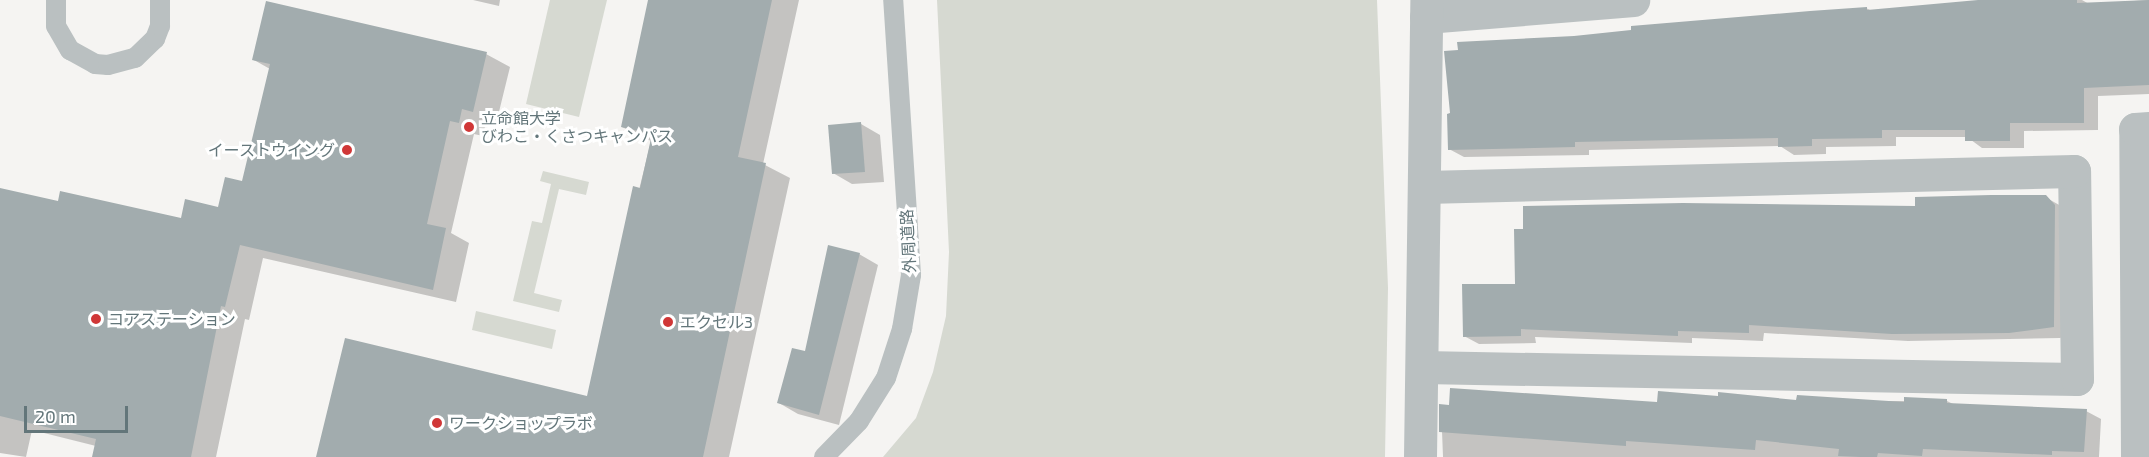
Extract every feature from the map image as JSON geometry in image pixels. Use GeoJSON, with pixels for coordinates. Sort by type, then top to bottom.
{"type":"FeatureCollection","features":[{"type":"Feature","properties":{"kind":"street"},"geometry":{"type":"LineString","coordinates":[[1420,457],[1426,9],[1633,0]]}},
{"type":"Feature","properties":{"kind":"street"},"geometry":{"type":"LineString","coordinates":[[2137,457],[2143,307],[2135,129],[2149,128]]}},
{"type":"Feature","properties":{"kind":"street"},"geometry":{"type":"LineString","coordinates":[[1423,367],[2077,379],[2074,171],[1425,187]]}},
{"type":"Feature","properties":{"kind":"lane"},"geometry":{"type":"LineString","coordinates":[[56,0],[56,26],[70,50],[95,64],[108,65],[135,58],[155,39],[160,26],[160,0]]}},
{"type":"Feature","properties":{"kind":"lane","name":"外周道路"},"geometry":{"type":"LineString","coordinates":[[824,457],[859,421],[886,378],[902,328],[911,275],[893,0]]}},
{"type":"Feature","properties":{"kind":"shaded area"},"geometry":{"type":"Polygon","coordinates":[[[550,0],[607,0],[579,117],[526,104],[550,0]]]}},
{"type":"Feature","properties":{"kind":"shaded area"},"geometry":{"type":"Polygon","coordinates":[[[937,0],[1377,0],[1388,288],[1385,457],[883,457],[916,418],[933,372],[946,316],[949,252],[937,0]]]}},
{"type":"Feature","properties":{"kind":"shaded area"},"geometry":{"type":"Polygon","coordinates":[[[543,171],[589,182],[586,195],[559,189],[534,293],[562,300],[559,312],[513,301],[532,221],[542,223],[551,184],[540,181],[543,171]]]}},
{"type":"Feature","properties":{"kind":"shaded area"},"geometry":{"type":"Polygon","coordinates":[[[476,311],[556,330],[552,349],[472,330],[476,311]]]}},
{"type":"Feature","properties":{"kind":"building","name":"エクセル3"},"geometry":{"type":"Polygon","coordinates":[[[648,0],[772,0],[738,157],[766,163],[703,457],[316,457],[345,338],[587,396],[633,186],[640,188],[652,134],[621,127],[648,0]]]}},
{"type":"Feature","properties":{"kind":"building"},"geometry":{"type":"Polygon","coordinates":[[[1978,0],[2077,0],[2077,3],[2149,0],[2149,85],[2084,88],[2084,123],[2010,123],[2010,141],[1965,141],[1965,130],[1882,130],[1882,138],[1812,139],[1812,146],[1778,147],[1778,138],[1575,142],[1575,147],[1448,150],[1447,114],[1450,113],[1444,51],[1458,50],[1457,42],[1574,36],[1631,30],[1631,26],[1978,0]]]}},
{"type":"Feature","properties":{"kind":"building"},"geometry":{"type":"Polygon","coordinates":[[[266,1],[487,52],[473,112],[462,109],[459,123],[450,121],[427,224],[446,228],[433,290],[240,245],[225,307],[221,306],[191,457],[92,457],[96,439],[0,416],[0,188],[58,201],[60,191],[181,218],[185,199],[218,207],[225,177],[242,181],[270,64],[252,60],[266,1]]]}},
{"type":"Feature","properties":{"kind":"building"},"geometry":{"type":"Polygon","coordinates":[[[861,122],[865,172],[832,174],[828,125],[861,122]]]}},
{"type":"Feature","properties":{"kind":"building"},"geometry":{"type":"Polygon","coordinates":[[[2046,195],[2055,205],[2054,327],[2009,333],[1892,334],[1749,325],[1749,333],[1678,331],[1678,336],[1521,329],[1521,336],[1463,337],[1462,284],[1515,284],[1514,229],[1523,229],[1523,206],[1683,203],[1915,206],[1915,197],[2046,195]]]}},
{"type":"Feature","properties":{"kind":"building"},"geometry":{"type":"Polygon","coordinates":[[[828,245],[860,253],[819,415],[777,403],[792,348],[805,351],[828,245]]]}},
{"type":"Feature","properties":{"kind":"building"},"geometry":{"type":"Polygon","coordinates":[[[1450,388],[1657,402],[1658,391],[1718,396],[1718,392],[1796,400],[1797,395],[1904,402],[1904,397],[1947,399],[1947,403],[2087,409],[2084,452],[2052,451],[2052,455],[1923,449],[1922,456],[1878,453],[1877,457],[1861,457],[1838,456],[1839,449],[1756,440],[1755,450],[1626,441],[1626,446],[1439,432],[1439,404],[1449,405],[1450,388]]]}},
{"type":"Feature","properties":{"kind":"place","name":"立命館大学 びわこ・くさつキャンパス"},"geometry":{"type":"Point","coordinates":[469,127]}},
{"type":"Feature","properties":{"kind":"place","name":"イーストウイング"},"geometry":{"type":"Point","coordinates":[347,150]}},
{"type":"Feature","properties":{"kind":"place","name":"コアステーション"},"geometry":{"type":"Point","coordinates":[96,319]}},
{"type":"Feature","properties":{"kind":"place","name":"エクセル3"},"geometry":{"type":"Point","coordinates":[668,322]}},
{"type":"Feature","properties":{"kind":"place","name":"ワークショップラボ"},"geometry":{"type":"Point","coordinates":[437,423]}}]}
